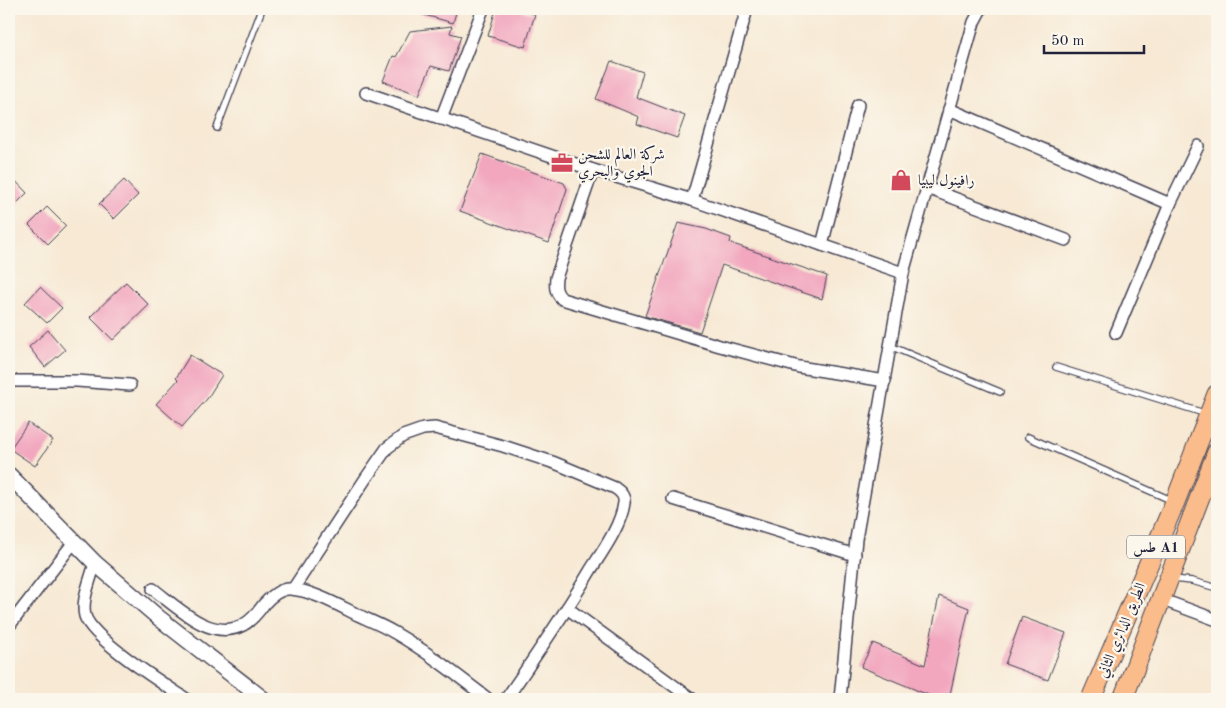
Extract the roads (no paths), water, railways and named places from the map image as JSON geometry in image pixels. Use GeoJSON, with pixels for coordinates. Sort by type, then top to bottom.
{"type":"FeatureCollection","features":[{"type":"Feature","properties":{"kind":"highway","name":"الطريق الدائري الثاني"},"geometry":{"type":"LineString","coordinates":[[1091,699],[1175,502],[1217,394]]}},
{"type":"Feature","properties":{"kind":"highway","name":"الطريق الدائري الثاني"},"geometry":{"type":"LineString","coordinates":[[1122,699],[1168,579],[1210,492],[1216,458]]}},
{"type":"Feature","properties":{"kind":"highway"},"geometry":{"type":"LineString","coordinates":[[1098,699],[1115,656],[1126,617]]}},
{"type":"Feature","properties":{"kind":"street"},"geometry":{"type":"LineString","coordinates":[[442,118],[483,9]]}},
{"type":"Feature","properties":{"kind":"street"},"geometry":{"type":"LineString","coordinates":[[692,200],[747,9]]}},
{"type":"Feature","properties":{"kind":"street"},"geometry":{"type":"LineString","coordinates":[[840,699],[856,540],[903,273],[974,22],[981,9]]}},
{"type":"Feature","properties":{"kind":"street"},"geometry":{"type":"LineString","coordinates":[[366,93],[593,170],[692,200],[903,273]]}},
{"type":"Feature","properties":{"kind":"street"},"geometry":{"type":"LineString","coordinates":[[822,245],[858,105]]}},
{"type":"Feature","properties":{"kind":"street"},"geometry":{"type":"LineString","coordinates":[[949,109],[1170,204]]}},
{"type":"Feature","properties":{"kind":"street"},"geometry":{"type":"LineString","coordinates":[[1116,333],[1170,204],[1198,146]]}},
{"type":"Feature","properties":{"kind":"street"},"geometry":{"type":"LineString","coordinates":[[593,170],[556,278],[555,288],[557,294],[562,299],[720,346],[799,367],[884,381]]}},
{"type":"Feature","properties":{"kind":"street"},"geometry":{"type":"LineString","coordinates":[[927,188],[1066,240]]}},
{"type":"Feature","properties":{"kind":"street"},"geometry":{"type":"LineString","coordinates":[[9,381],[78,381],[130,385]]}},
{"type":"Feature","properties":{"kind":"street"},"geometry":{"type":"LineString","coordinates":[[292,589],[387,448],[403,436],[423,429],[435,428],[503,446],[555,463],[615,488],[622,493],[624,501],[622,513],[609,542],[506,699]]}},
{"type":"Feature","properties":{"kind":"street"},"geometry":{"type":"LineString","coordinates":[[9,475],[95,563],[166,624],[262,699]]}},
{"type":"Feature","properties":{"kind":"street"},"geometry":{"type":"LineString","coordinates":[[673,499],[855,555]]}},
{"type":"Feature","properties":{"kind":"street"},"geometry":{"type":"LineString","coordinates":[[9,626],[74,542]]}},
{"type":"Feature","properties":{"kind":"street"},"geometry":{"type":"LineString","coordinates":[[95,563],[85,602],[86,617],[90,626],[121,652],[186,699]]}},
{"type":"Feature","properties":{"kind":"street"},"geometry":{"type":"LineString","coordinates":[[153,589],[198,623],[212,627],[234,629],[245,625],[267,600],[276,594],[286,589],[300,590],[335,603],[394,632],[442,663],[488,699]]}},
{"type":"Feature","properties":{"kind":"street"},"geometry":{"type":"LineString","coordinates":[[1160,599],[1217,620]]}},
{"type":"Feature","properties":{"kind":"street"},"geometry":{"type":"LineString","coordinates":[[567,608],[692,699]]}},
{"type":"Feature","properties":{"kind":"lane"},"geometry":{"type":"LineString","coordinates":[[217,128],[262,9]]}},
{"type":"Feature","properties":{"kind":"lane"},"geometry":{"type":"LineString","coordinates":[[890,346],[1000,392]]}},
{"type":"Feature","properties":{"kind":"lane"},"geometry":{"type":"LineString","coordinates":[[1056,367],[1209,414]]}},
{"type":"Feature","properties":{"kind":"lane"},"geometry":{"type":"LineString","coordinates":[[1028,437],[1175,502]]}},
{"type":"Feature","properties":{"kind":"lane"},"geometry":{"type":"LineString","coordinates":[[1168,579],[1192,581],[1217,588]]}},
{"type":"Feature","properties":{"kind":"place","name":"شركة العالم للشحن الجوي والبحري"},"geometry":{"type":"Point","coordinates":[562,163]}},
{"type":"Feature","properties":{"kind":"place","name":"رافينول ليبيا"},"geometry":{"type":"Point","coordinates":[901,180]}}]}
